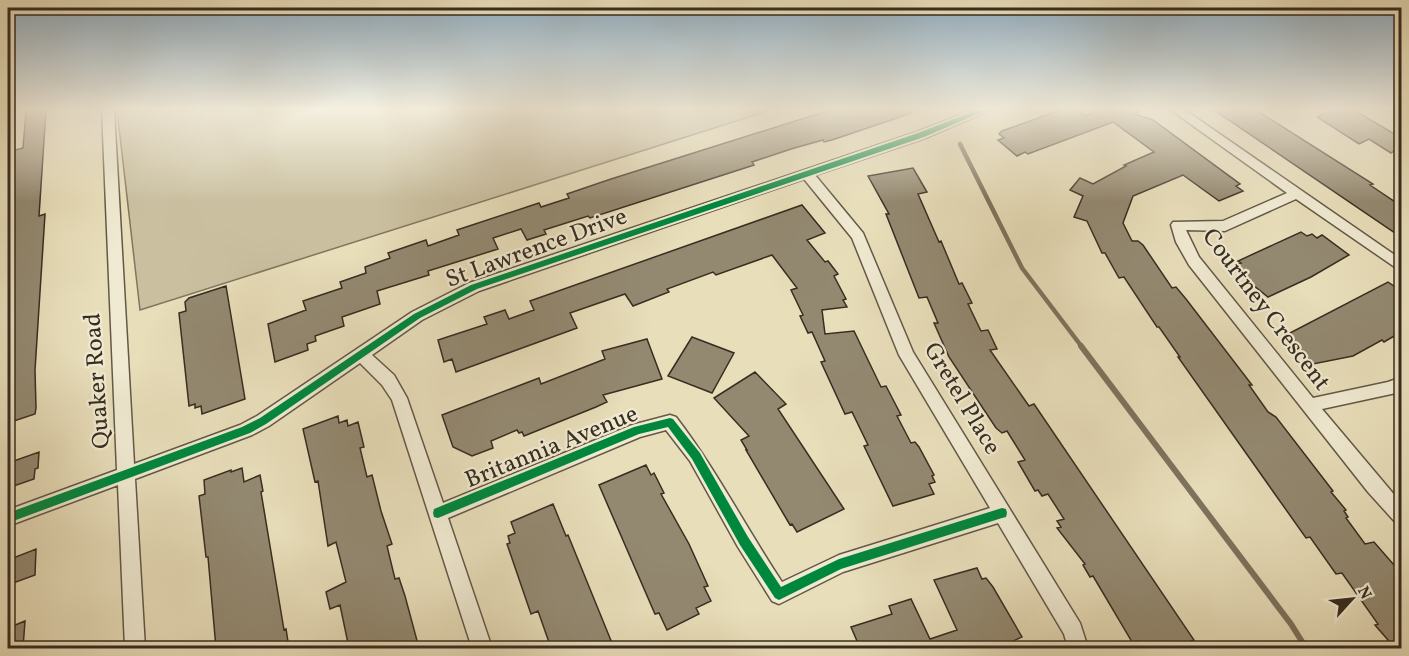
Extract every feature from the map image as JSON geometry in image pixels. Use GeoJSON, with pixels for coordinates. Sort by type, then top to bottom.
{"type":"FeatureCollection","features":[{"type":"Feature","properties":{"kind":"street","name":"Quaker Road"},"geometry":{"type":"LineString","coordinates":[[109,141],[115,293],[128,474],[135,648]]}},
{"type":"Feature","properties":{"kind":"street","name":"St Lawrence Drive"},"geometry":{"type":"LineString","coordinates":[[8,518],[246,430],[263,421],[417,316],[474,287],[905,141]]}},
{"type":"Feature","properties":{"kind":"street"},"geometry":{"type":"LineString","coordinates":[[1220,141],[1401,267]]}},
{"type":"Feature","properties":{"kind":"street","name":"Gretel Place"},"geometry":{"type":"LineString","coordinates":[[807,174],[858,236],[892,323],[908,355],[1073,630],[1078,648]]}},
{"type":"Feature","properties":{"kind":"street","name":"Courtney Crescent"},"geometry":{"type":"LineString","coordinates":[[1296,194],[1225,226],[1178,225],[1183,242],[1194,261],[1401,517]]}},
{"type":"Feature","properties":{"kind":"street"},"geometry":{"type":"LineString","coordinates":[[361,354],[388,380],[399,398],[482,648]]}},
{"type":"Feature","properties":{"kind":"street"},"geometry":{"type":"LineString","coordinates":[[1310,405],[1374,392],[1401,383]]}},
{"type":"Feature","properties":{"kind":"street","name":"Britannia Avenue"},"geometry":{"type":"LineString","coordinates":[[438,513],[638,430],[670,422],[696,456],[744,541],[779,594],[839,564],[1002,513]]}},
{"type":"Feature","properties":{"kind":"shaded area"},"geometry":{"type":"Polygon","coordinates":[[[121,141],[674,141],[140,310],[121,141]]]}},
{"type":"Feature","properties":{"kind":"building"},"geometry":{"type":"Polygon","coordinates":[[[24,141],[44,141],[39,216],[45,214],[35,370],[36,408],[35,414],[8,423],[8,261],[11,226],[8,227],[8,152],[23,148],[24,141]]]}},
{"type":"Feature","properties":{"kind":"building"},"geometry":{"type":"Polygon","coordinates":[[[733,141],[821,141],[752,162],[754,165],[590,218],[588,216],[544,230],[546,234],[527,240],[521,229],[493,238],[498,249],[428,271],[429,275],[377,291],[380,304],[342,317],[344,326],[315,336],[316,341],[307,344],[308,350],[275,362],[268,324],[306,310],[303,301],[342,288],[340,282],[366,273],[365,267],[390,258],[388,253],[426,240],[428,246],[459,235],[457,230],[539,203],[541,207],[569,198],[567,194],[733,141]]]}},
{"type":"Feature","properties":{"kind":"building"},"geometry":{"type":"Polygon","coordinates":[[[999,141],[1064,141],[1028,154],[1025,152],[1017,156],[999,141]]]}},
{"type":"Feature","properties":{"kind":"building"},"geometry":{"type":"Polygon","coordinates":[[[1138,141],[1181,141],[1240,184],[1236,186],[1243,191],[1219,201],[1183,175],[1133,196],[1123,223],[1132,241],[1138,241],[1143,245],[1172,288],[1176,287],[1186,299],[1252,385],[1249,385],[1268,412],[1276,417],[1333,491],[1331,492],[1346,510],[1344,511],[1348,517],[1346,518],[1365,544],[1374,542],[1401,573],[1401,648],[1395,648],[1375,625],[1378,624],[1342,573],[1336,574],[1310,537],[1306,538],[1124,277],[1119,278],[1105,253],[1102,253],[1087,221],[1074,217],[1083,196],[1070,190],[1080,178],[1093,184],[1126,166],[1124,165],[1154,152],[1138,141]]]}},
{"type":"Feature","properties":{"kind":"building"},"geometry":{"type":"Polygon","coordinates":[[[1259,141],[1304,141],[1373,184],[1370,185],[1401,206],[1401,237],[1259,141]]]}},
{"type":"Feature","properties":{"kind":"building"},"geometry":{"type":"Polygon","coordinates":[[[1372,141],[1401,141],[1401,156],[1394,151],[1391,153],[1372,141]]]}},
{"type":"Feature","properties":{"kind":"building"},"geometry":{"type":"Polygon","coordinates":[[[913,168],[927,192],[918,194],[939,242],[941,241],[959,284],[962,283],[972,303],[968,304],[981,331],[988,330],[997,349],[990,350],[1029,406],[1034,404],[1194,640],[1171,648],[1142,648],[1137,641],[1132,642],[1093,576],[1090,577],[1083,565],[1085,564],[1057,528],[1061,527],[1057,521],[1064,519],[1048,494],[1042,496],[1038,490],[1035,491],[1018,462],[1025,460],[1007,431],[1002,433],[996,428],[949,357],[934,323],[938,323],[927,297],[919,298],[886,214],[889,214],[868,176],[913,168]]]}},
{"type":"Feature","properties":{"kind":"building"},"geometry":{"type":"Polygon","coordinates":[[[802,205],[825,233],[807,240],[838,274],[834,276],[846,299],[843,300],[847,307],[822,310],[825,334],[854,331],[881,387],[886,386],[901,415],[897,416],[911,443],[915,442],[919,447],[934,475],[932,476],[935,482],[929,484],[934,494],[893,506],[864,446],[868,445],[852,412],[845,414],[821,362],[825,361],[812,332],[808,333],[800,316],[803,315],[791,290],[797,288],[772,255],[716,275],[713,272],[667,289],[669,292],[633,306],[625,294],[570,313],[577,328],[456,372],[452,359],[444,362],[438,340],[487,324],[484,317],[505,310],[509,319],[534,310],[530,301],[802,205]]]}},
{"type":"Feature","properties":{"kind":"building"},"geometry":{"type":"Polygon","coordinates":[[[1301,232],[1307,236],[1312,234],[1317,238],[1322,235],[1349,255],[1311,277],[1268,297],[1233,269],[1241,263],[1238,261],[1301,232]]]}},
{"type":"Feature","properties":{"kind":"building"},"geometry":{"type":"Polygon","coordinates":[[[1388,282],[1401,291],[1401,332],[1384,342],[1382,340],[1353,356],[1313,364],[1288,334],[1388,282]]]}},
{"type":"Feature","properties":{"kind":"building"},"geometry":{"type":"Polygon","coordinates":[[[226,286],[245,399],[202,414],[201,406],[195,408],[195,404],[189,406],[179,313],[186,311],[185,302],[189,298],[226,286]]]}},
{"type":"Feature","properties":{"kind":"building"},"geometry":{"type":"Polygon","coordinates":[[[692,337],[734,353],[712,393],[668,376],[692,337]]]}},
{"type":"Feature","properties":{"kind":"building"},"geometry":{"type":"Polygon","coordinates":[[[647,339],[662,379],[603,395],[607,402],[524,436],[517,430],[491,441],[493,448],[472,456],[453,447],[442,415],[539,378],[541,384],[605,359],[602,351],[647,339]]]}},
{"type":"Feature","properties":{"kind":"building"},"geometry":{"type":"Polygon","coordinates":[[[755,372],[786,404],[778,409],[844,509],[797,532],[792,524],[790,525],[741,440],[749,436],[714,398],[755,372]]]}},
{"type":"Feature","properties":{"kind":"building"},"geometry":{"type":"Polygon","coordinates":[[[338,416],[339,423],[347,420],[348,426],[358,422],[364,447],[360,448],[367,477],[372,475],[392,544],[387,546],[395,579],[399,578],[419,648],[349,648],[340,605],[330,609],[326,592],[346,582],[336,542],[328,546],[318,481],[315,482],[303,429],[338,416]]]}},
{"type":"Feature","properties":{"kind":"building"},"geometry":{"type":"Polygon","coordinates":[[[39,452],[38,468],[35,469],[34,479],[8,488],[8,463],[39,452]]]}},
{"type":"Feature","properties":{"kind":"building"},"geometry":{"type":"Polygon","coordinates":[[[646,465],[651,475],[654,473],[664,493],[661,494],[689,544],[708,586],[704,587],[711,601],[696,608],[699,614],[667,630],[659,613],[655,614],[599,485],[646,465]]]}},
{"type":"Feature","properties":{"kind":"building"},"geometry":{"type":"Polygon","coordinates":[[[242,468],[244,482],[260,475],[284,630],[286,629],[289,648],[216,648],[208,557],[206,557],[199,496],[205,494],[204,480],[242,468]]]}},
{"type":"Feature","properties":{"kind":"building"},"geometry":{"type":"Polygon","coordinates":[[[553,504],[614,648],[551,648],[538,611],[531,614],[507,544],[510,543],[508,536],[515,533],[511,522],[553,504]]]}},
{"type":"Feature","properties":{"kind":"building"},"geometry":{"type":"Polygon","coordinates":[[[36,549],[35,575],[8,585],[8,560],[36,549]]]}},
{"type":"Feature","properties":{"kind":"building"},"geometry":{"type":"Polygon","coordinates":[[[977,568],[982,579],[986,578],[993,587],[1022,637],[1013,641],[1018,648],[860,648],[851,627],[892,614],[889,606],[911,599],[930,639],[957,630],[934,580],[977,568]]]}},
{"type":"Feature","properties":{"kind":"building"},"geometry":{"type":"Polygon","coordinates":[[[25,621],[23,648],[8,648],[8,628],[25,621]]]}},
{"type":"Feature","properties":{"kind":"waterway"},"geometry":{"type":"LineString","coordinates":[[960,144],[1022,268],[1082,347]]}},
{"type":"Feature","properties":{"kind":"waterway"},"geometry":{"type":"LineString","coordinates":[[1081,346],[1291,624],[1306,648]]}},
{"type":"Feature","properties":{"kind":"cycle path"},"geometry":{"type":"LineString","coordinates":[[8,518],[246,430],[263,421],[417,316],[474,287],[904,141]]}},
{"type":"Feature","properties":{"kind":"cycle path"},"geometry":{"type":"LineString","coordinates":[[438,513],[638,430],[670,422],[696,456],[744,541],[779,594],[839,564],[1002,513]]}}]}
